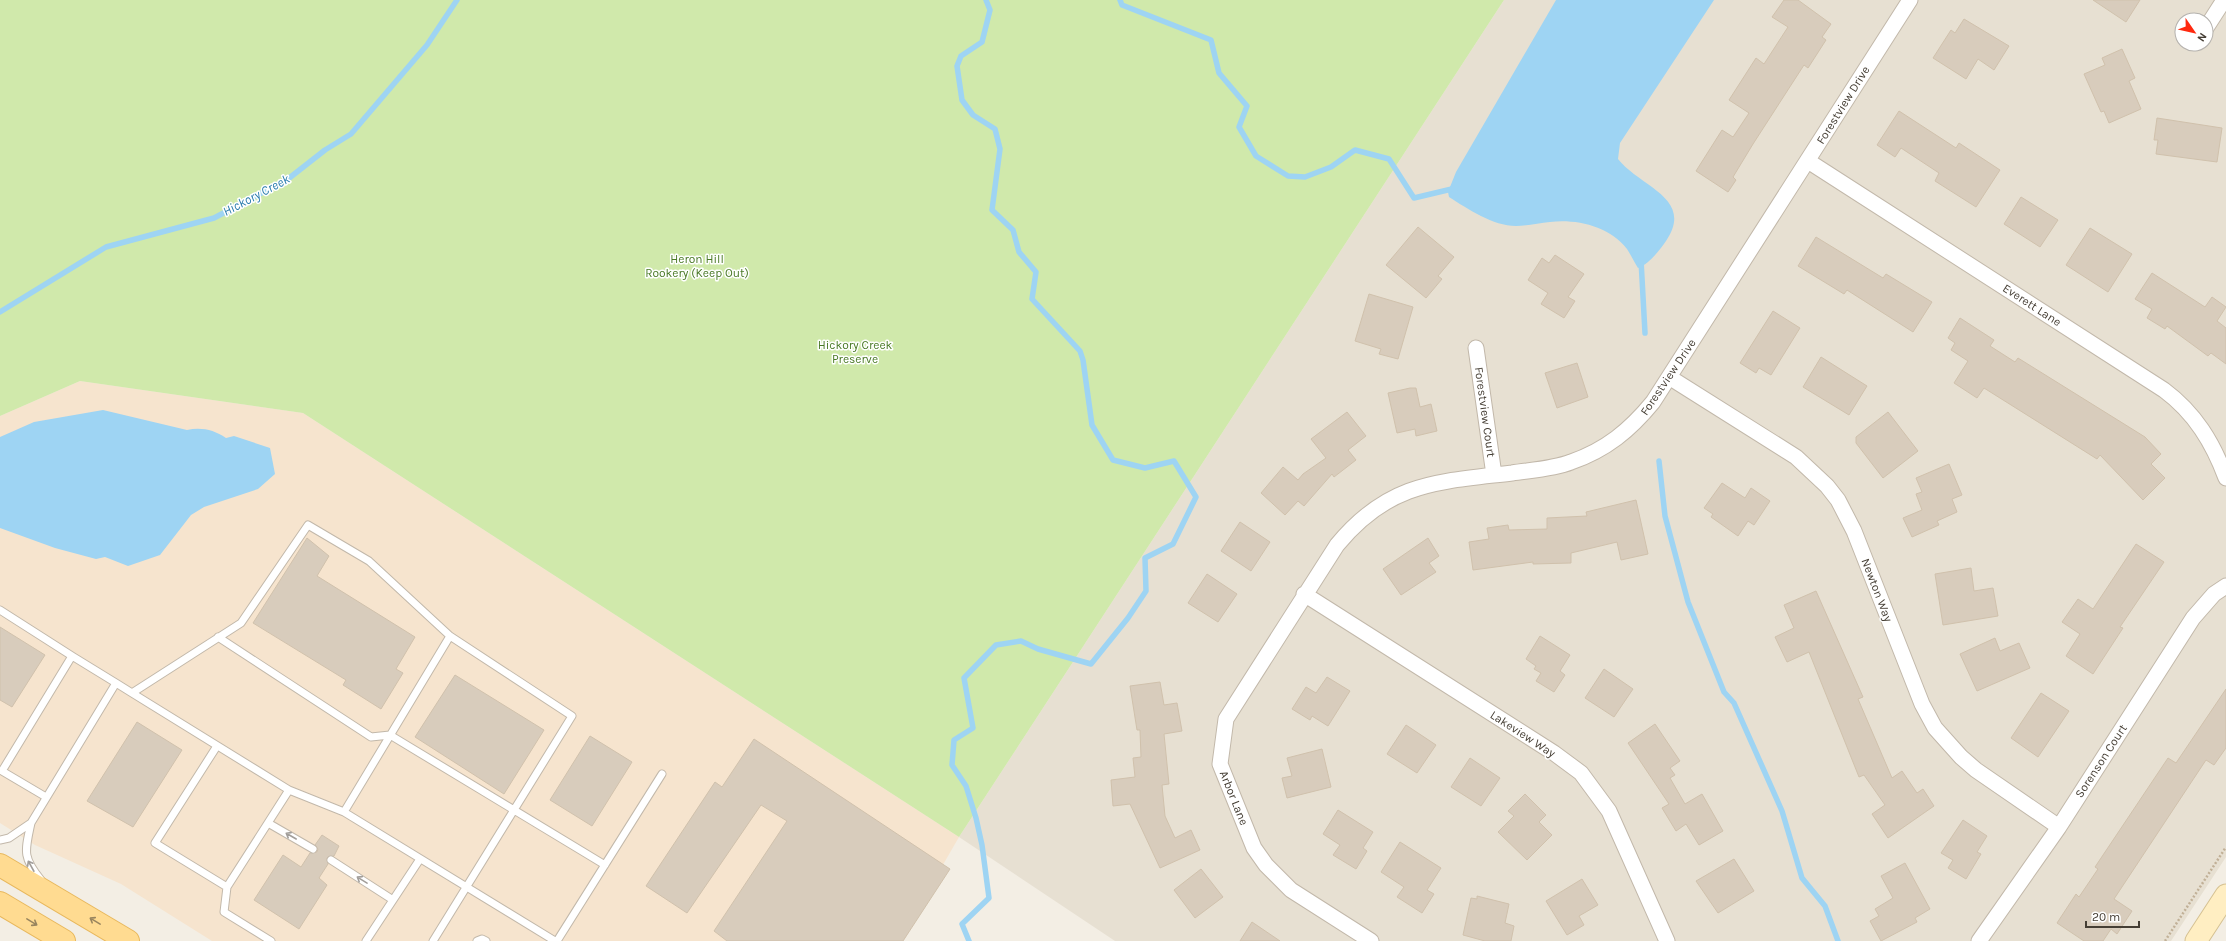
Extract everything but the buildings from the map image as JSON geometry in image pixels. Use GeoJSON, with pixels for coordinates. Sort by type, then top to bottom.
{"type":"FeatureCollection","features":[{"type":"Feature","properties":{"kind":"main road"},"geometry":{"type":"LineString","coordinates":[[0,864],[128,941]]}},
{"type":"Feature","properties":{"kind":"main road"},"geometry":{"type":"LineString","coordinates":[[0,903],[64,941]]}},
{"type":"Feature","properties":{"kind":"street","name":"Forestview Drive"},"geometry":{"type":"LineString","coordinates":[[1304,594],[1346,534],[1374,509],[1392,497],[1414,488],[1438,482],[1540,469],[1570,462],[1605,447],[1624,434],[1653,402],[1910,0]]}},
{"type":"Feature","properties":{"kind":"street"},"geometry":{"type":"LineString","coordinates":[[2214,16],[2224,0]]}},
{"type":"Feature","properties":{"kind":"street","name":"Everett Lane"},"geometry":{"type":"LineString","coordinates":[[1808,161],[2164,390],[2183,405],[2200,425],[2211,444],[2226,478]]}},
{"type":"Feature","properties":{"kind":"street","name":"Forestview Court"},"geometry":{"type":"LineString","coordinates":[[1476,348],[1494,475]]}},
{"type":"Feature","properties":{"kind":"street","name":"Newton Way"},"geometry":{"type":"LineString","coordinates":[[1669,377],[1796,457],[1827,486],[1838,500],[1854,531],[1922,704],[1935,728],[1948,744],[1976,770],[2059,827]]}},
{"type":"Feature","properties":{"kind":"street","name":"Sorenson Court"},"geometry":{"type":"LineString","coordinates":[[1979,941],[2059,827],[2193,618],[2214,594],[2226,586]]}},
{"type":"Feature","properties":{"kind":"street","name":"Arbor Lane"},"geometry":{"type":"LineString","coordinates":[[1304,594],[1226,719],[1220,764],[1254,848],[1266,865],[1291,890],[1371,941]]}},
{"type":"Feature","properties":{"kind":"street","name":"Lakeview Way"},"geometry":{"type":"LineString","coordinates":[[1304,594],[1554,753],[1581,773],[1609,811],[1667,941]]}},
{"type":"Feature","properties":{"kind":"street"},"geometry":{"type":"LineString","coordinates":[[2196,941],[2226,895]]}},
{"type":"Feature","properties":{"kind":"lane"},"geometry":{"type":"LineString","coordinates":[[132,693],[241,623],[308,525],[368,561],[450,636],[572,716],[433,941]]}},
{"type":"Feature","properties":{"kind":"lane"},"geometry":{"type":"LineString","coordinates":[[0,610],[289,790],[344,812],[556,941],[662,774]]}},
{"type":"Feature","properties":{"kind":"lane"},"geometry":{"type":"LineString","coordinates":[[344,812],[450,636]]}},
{"type":"Feature","properties":{"kind":"lane"},"geometry":{"type":"LineString","coordinates":[[218,637],[371,737],[390,735],[605,865]]}},
{"type":"Feature","properties":{"kind":"lane"},"geometry":{"type":"LineString","coordinates":[[46,797],[1,771],[72,656]]}},
{"type":"Feature","properties":{"kind":"lane"},"geometry":{"type":"LineString","coordinates":[[54,897],[28,864],[26,847],[31,823],[116,683]]}},
{"type":"Feature","properties":{"kind":"lane"},"geometry":{"type":"LineString","coordinates":[[218,746],[155,843],[227,886]]}},
{"type":"Feature","properties":{"kind":"lane"},"geometry":{"type":"LineString","coordinates":[[271,941],[224,912],[227,886],[289,790]]}},
{"type":"Feature","properties":{"kind":"lane"},"geometry":{"type":"LineString","coordinates":[[268,822],[313,849]]}},
{"type":"Feature","properties":{"kind":"lane"},"geometry":{"type":"LineString","coordinates":[[0,840],[9,838],[31,823]]}},
{"type":"Feature","properties":{"kind":"lane"},"geometry":{"type":"LineString","coordinates":[[366,941],[420,859]]}},
{"type":"Feature","properties":{"kind":"lane"},"geometry":{"type":"LineString","coordinates":[[331,860],[393,900]]}},
{"type":"Feature","properties":{"kind":"lane"},"geometry":{"type":"LineString","coordinates":[[477,941],[482,939],[486,941]]}},
{"type":"Feature","properties":{"kind":"path"},"geometry":{"type":"LineString","coordinates":[[2165,941],[2226,847]]}},
{"type":"Feature","properties":{"kind":"shaded area"},"geometry":{"type":"Polygon","coordinates":[[[1504,0],[2226,0],[2226,857],[2171,941],[1115,941],[959,837],[1504,0]]]}},
{"type":"Feature","properties":{"kind":"shaded area"},"geometry":{"type":"Polygon","coordinates":[[[80,381],[303,413],[959,837],[899,941],[212,941],[121,884],[35,845],[0,823],[0,416],[80,381]]]}},
{"type":"Feature","properties":{"kind":"green space","name":"Hickory Creek Preserve"},"geometry":{"type":"Polygon","coordinates":[[[0,0],[1504,0],[959,837],[303,413],[80,381],[0,416],[0,0]]]}},
{"type":"Feature","properties":{"kind":"water"},"geometry":{"type":"Polygon","coordinates":[[[1556,0],[1714,0],[1620,143],[1618,159],[1628,169],[1661,194],[1669,204],[1674,214],[1673,226],[1666,241],[1650,260],[1638,268],[1627,249],[1620,241],[1592,226],[1581,223],[1560,221],[1520,226],[1507,225],[1481,216],[1449,197],[1448,192],[1456,172],[1556,0]]]}},
{"type":"Feature","properties":{"kind":"water"},"geometry":{"type":"Polygon","coordinates":[[[103,410],[187,430],[208,430],[226,438],[234,436],[270,448],[275,474],[258,489],[204,507],[191,515],[160,555],[128,566],[105,557],[96,559],[55,548],[0,528],[0,437],[34,422],[103,410]]]}},
{"type":"Feature","properties":{"kind":"waterway","name":"Hickory Creek"},"geometry":{"type":"LineString","coordinates":[[0,312],[106,247],[214,218],[288,179],[325,150],[351,134],[427,45],[457,0]]}},
{"type":"Feature","properties":{"kind":"waterway"},"geometry":{"type":"LineString","coordinates":[[969,941],[962,924],[989,898],[982,845],[976,818],[966,786],[952,765],[954,740],[973,728],[964,678],[996,645],[1021,641],[1038,649],[1091,664],[1128,618],[1146,591],[1145,558],[1173,544],[1196,497],[1174,461],[1145,468],[1113,460],[1092,425],[1083,360],[1080,351],[1032,299],[1036,272],[1019,252],[1013,230],[992,210],[1000,149],[995,129],[973,115],[962,100],[957,66],[961,56],[982,42],[990,10],[986,0]]}},
{"type":"Feature","properties":{"kind":"waterway"},"geometry":{"type":"LineString","coordinates":[[1120,0],[1122,5],[1211,40],[1219,73],[1247,106],[1239,127],[1256,156],[1288,176],[1305,177],[1331,167],[1355,150],[1389,159],[1414,198],[1456,188]]}},
{"type":"Feature","properties":{"kind":"waterway"},"geometry":{"type":"LineString","coordinates":[[1641,260],[1645,333]]}},
{"type":"Feature","properties":{"kind":"waterway"},"geometry":{"type":"LineString","coordinates":[[1659,461],[1665,516],[1688,602],[1724,692],[1734,703],[1782,811],[1802,878],[1825,906],[1838,941]]}},
{"type":"Feature","properties":{"kind":"park label","name":"Heron Hill Rookery (Keep Out)"},"geometry":{"type":"Point","coordinates":[697,266]}}]}
